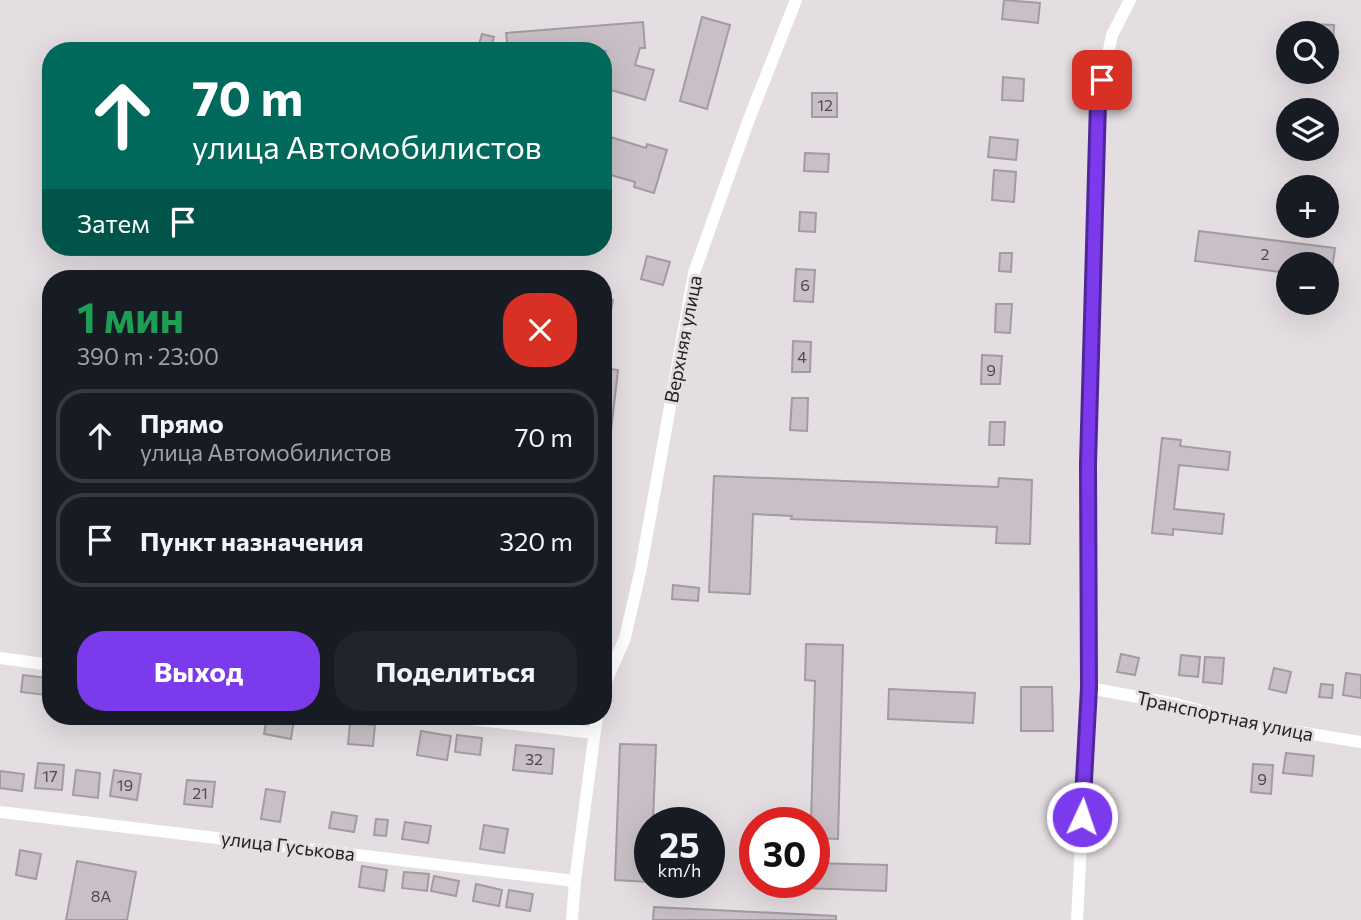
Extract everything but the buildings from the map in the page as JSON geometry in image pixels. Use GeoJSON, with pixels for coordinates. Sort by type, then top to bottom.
{"type":"FeatureCollection","features":[{"type":"Feature","properties":{"kind":"street","name":"Верхняя улица"},"geometry":{"type":"LineString","coordinates":[[612,668],[625,638],[641,568],[694,274],[749,119],[796,0]]}},
{"type":"Feature","properties":{"kind":"street"},"geometry":{"type":"LineString","coordinates":[[1077,920],[1089,688],[1088,464],[1098,102],[1112,35],[1130,0]]}},
{"type":"Feature","properties":{"kind":"street"},"geometry":{"type":"LineString","coordinates":[[0,658],[42,664]]}},
{"type":"Feature","properties":{"kind":"street","name":"Транспортная улица"},"geometry":{"type":"LineString","coordinates":[[1089,688],[1176,704],[1250,724],[1361,742]]}},
{"type":"Feature","properties":{"kind":"street"},"geometry":{"type":"LineString","coordinates":[[523,725],[594,733]]}},
{"type":"Feature","properties":{"kind":"street"},"geometry":{"type":"LineString","coordinates":[[572,920],[595,725]]}},
{"type":"Feature","properties":{"kind":"street","name":"улица Гуськова"},"geometry":{"type":"LineString","coordinates":[[0,812],[575,881]]}},
{"type":"Feature","properties":{"kind":"route"},"geometry":{"type":"LineString","coordinates":[[1082,817],[1089,688],[1088,464],[1098,102],[1102,80]]}}]}
